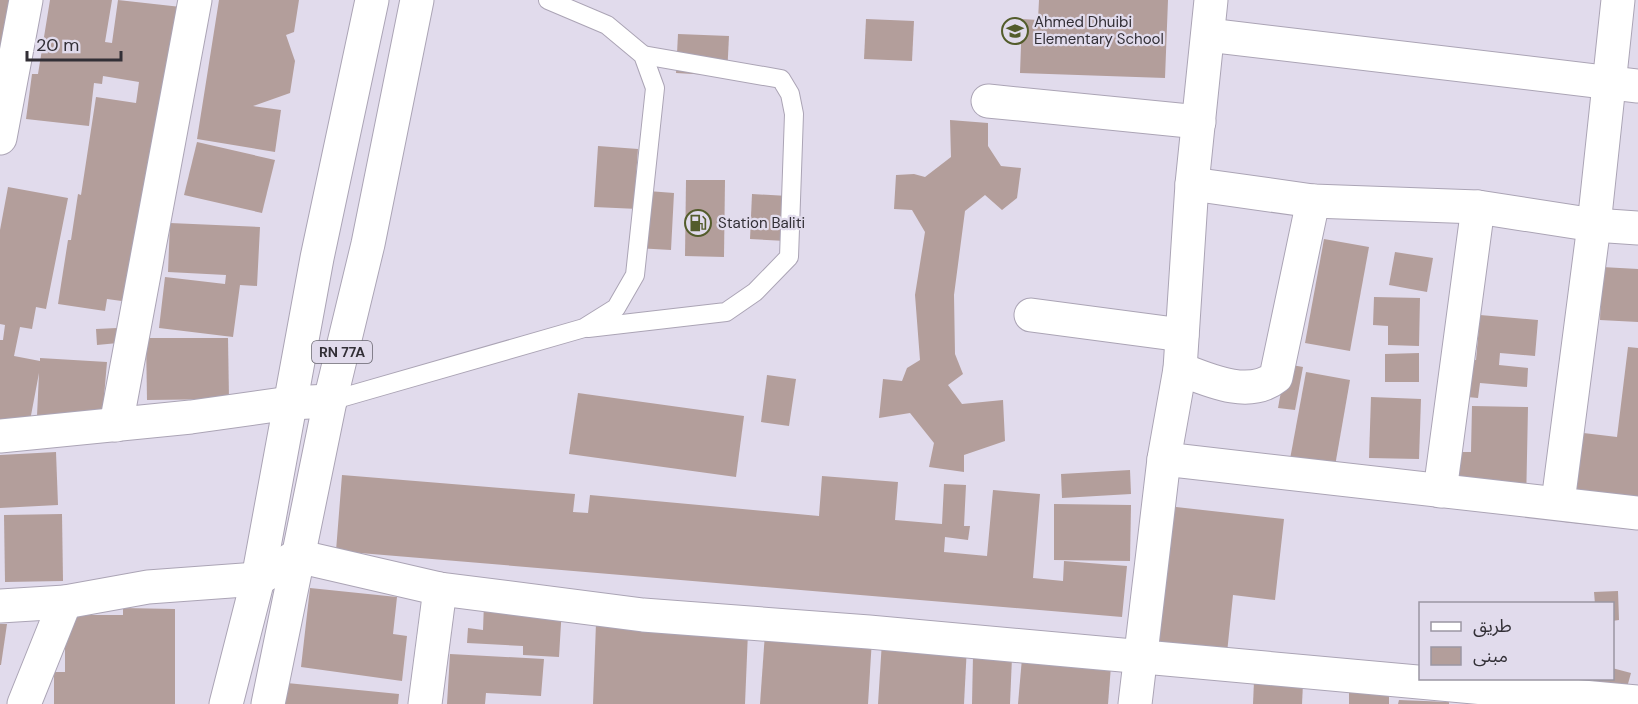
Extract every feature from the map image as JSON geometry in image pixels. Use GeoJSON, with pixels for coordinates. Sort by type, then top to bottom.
{"type":"FeatureCollection","features":[{"type":"Feature","properties":{"kind":"street"},"geometry":{"type":"LineString","coordinates":[[0,138],[26,0]]}},
{"type":"Feature","properties":{"kind":"street"},"geometry":{"type":"LineString","coordinates":[[116,426],[195,0]]}},
{"type":"Feature","properties":{"kind":"street"},"geometry":{"type":"LineString","coordinates":[[226,704],[258,579],[317,258],[372,0]]}},
{"type":"Feature","properties":{"kind":"street","name":"RN 77A"},"geometry":{"type":"LineString","coordinates":[[268,704],[330,401],[368,244],[417,0]]}},
{"type":"Feature","properties":{"kind":"street"},"geometry":{"type":"LineString","coordinates":[[1135,704],[1164,459],[1180,369],[1192,184],[1211,0]]}},
{"type":"Feature","properties":{"kind":"street"},"geometry":{"type":"LineString","coordinates":[[1558,502],[1594,225],[1623,84],[1618,0]]}},
{"type":"Feature","properties":{"kind":"street"},"geometry":{"type":"LineString","coordinates":[[1208,35],[1623,84]]}},
{"type":"Feature","properties":{"kind":"street"},"geometry":{"type":"LineString","coordinates":[[988,100],[1199,122]]}},
{"type":"Feature","properties":{"kind":"street"},"geometry":{"type":"LineString","coordinates":[[1192,184],[1313,201],[1478,207],[1594,225],[1638,228]]}},
{"type":"Feature","properties":{"kind":"street"},"geometry":{"type":"LineString","coordinates":[[1180,369],[1215,383],[1233,386],[1264,386],[1276,377],[1313,201]]}},
{"type":"Feature","properties":{"kind":"street"},"geometry":{"type":"LineString","coordinates":[[1440,491],[1478,207]]}},
{"type":"Feature","properties":{"kind":"street"},"geometry":{"type":"LineString","coordinates":[[1031,315],[1182,335]]}},
{"type":"Feature","properties":{"kind":"street"},"geometry":{"type":"LineString","coordinates":[[0,436],[116,426],[290,403],[330,401]]}},
{"type":"Feature","properties":{"kind":"street"},"geometry":{"type":"LineString","coordinates":[[1164,459],[1440,491],[1558,502],[1638,513]]}},
{"type":"Feature","properties":{"kind":"street"},"geometry":{"type":"LineString","coordinates":[[0,606],[65,602],[148,587],[258,579],[297,556],[440,588],[643,615],[868,632],[1638,702]]}},
{"type":"Feature","properties":{"kind":"street"},"geometry":{"type":"LineString","coordinates":[[425,704],[440,588]]}},
{"type":"Feature","properties":{"kind":"street"},"geometry":{"type":"LineString","coordinates":[[24,704],[65,602]]}},
{"type":"Feature","properties":{"kind":"lane"},"geometry":{"type":"LineString","coordinates":[[330,401],[584,328],[726,312],[755,292],[789,257],[794,114],[790,94],[781,80],[643,55],[607,25],[548,0]]}},
{"type":"Feature","properties":{"kind":"lane"},"geometry":{"type":"LineString","coordinates":[[584,328],[616,308],[635,274],[655,88],[643,55]]}},
{"type":"Feature","properties":{"kind":"building"},"geometry":{"type":"Polygon","coordinates":[[[0,0],[16,0],[0,72],[0,0]]]}},
{"type":"Feature","properties":{"kind":"building"},"geometry":{"type":"Polygon","coordinates":[[[50,0],[112,0],[105,42],[112,43],[118,0],[181,7],[129,302],[107,299],[105,311],[58,304],[68,240],[71,240],[78,194],[81,195],[96,97],[136,103],[139,82],[103,76],[102,84],[94,83],[89,126],[26,119],[32,74],[38,74],[50,0]]]}},
{"type":"Feature","properties":{"kind":"building"},"geometry":{"type":"Polygon","coordinates":[[[219,0],[299,0],[294,32],[286,35],[295,61],[290,93],[253,106],[281,110],[275,152],[197,139],[219,0]]]}},
{"type":"Feature","properties":{"kind":"building"},"geometry":{"type":"Polygon","coordinates":[[[1039,0],[1168,0],[1165,78],[1020,73],[1022,19],[1038,20],[1039,0]]]}},
{"type":"Feature","properties":{"kind":"building"},"geometry":{"type":"Polygon","coordinates":[[[866,19],[914,21],[912,61],[864,59],[866,19]]]}},
{"type":"Feature","properties":{"kind":"building"},"geometry":{"type":"Polygon","coordinates":[[[678,34],[729,36],[727,76],[676,73],[678,34]]]}},
{"type":"Feature","properties":{"kind":"building"},"geometry":{"type":"Polygon","coordinates":[[[950,120],[988,123],[988,146],[1001,166],[1021,168],[1017,198],[1002,210],[985,195],[965,211],[954,295],[955,354],[963,374],[948,385],[962,404],[1003,400],[1005,441],[964,455],[964,472],[929,467],[934,443],[910,413],[879,418],[883,379],[902,381],[907,368],[920,360],[915,295],[925,232],[912,210],[894,209],[896,175],[914,174],[925,177],[951,157],[950,120]]]}},
{"type":"Feature","properties":{"kind":"building"},"geometry":{"type":"Polygon","coordinates":[[[197,142],[275,160],[262,213],[184,195],[197,142]]]}},
{"type":"Feature","properties":{"kind":"building"},"geometry":{"type":"Polygon","coordinates":[[[598,146],[638,149],[635,190],[674,193],[671,250],[636,248],[638,209],[594,207],[598,146]]]}},
{"type":"Feature","properties":{"kind":"building"},"geometry":{"type":"Polygon","coordinates":[[[686,180],[725,180],[724,257],[685,256],[686,180]]]}},
{"type":"Feature","properties":{"kind":"building"},"geometry":{"type":"Polygon","coordinates":[[[8,187],[68,198],[46,309],[36,307],[32,329],[20,327],[14,356],[40,361],[40,358],[107,362],[102,420],[37,416],[39,373],[29,426],[0,421],[0,340],[3,340],[5,325],[0,324],[0,230],[8,187]]]}},
{"type":"Feature","properties":{"kind":"building"},"geometry":{"type":"Polygon","coordinates":[[[752,194],[788,196],[786,241],[750,239],[752,194]]]}},
{"type":"Feature","properties":{"kind":"building"},"geometry":{"type":"Polygon","coordinates":[[[170,223],[260,227],[257,286],[240,285],[233,337],[159,328],[165,277],[225,284],[226,275],[168,272],[170,223]]]}},
{"type":"Feature","properties":{"kind":"building"},"geometry":{"type":"Polygon","coordinates":[[[1324,239],[1369,247],[1350,351],[1305,343],[1324,239]]]}},
{"type":"Feature","properties":{"kind":"building"},"geometry":{"type":"Polygon","coordinates":[[[1395,252],[1433,258],[1427,292],[1389,285],[1395,252]]]}},
{"type":"Feature","properties":{"kind":"building"},"geometry":{"type":"Polygon","coordinates":[[[1602,267],[1638,269],[1638,322],[1600,320],[1602,267]]]}},
{"type":"Feature","properties":{"kind":"building"},"geometry":{"type":"Polygon","coordinates":[[[1374,297],[1420,298],[1419,346],[1388,345],[1388,326],[1373,325],[1374,297]]]}},
{"type":"Feature","properties":{"kind":"building"},"geometry":{"type":"Polygon","coordinates":[[[1480,315],[1538,320],[1535,356],[1500,353],[1499,365],[1528,368],[1527,387],[1480,383],[1478,398],[1457,396],[1460,359],[1476,360],[1480,315]]]}},
{"type":"Feature","properties":{"kind":"building"},"geometry":{"type":"Polygon","coordinates":[[[117,328],[118,343],[97,345],[96,329],[117,328]]]}},
{"type":"Feature","properties":{"kind":"building"},"geometry":{"type":"Polygon","coordinates":[[[146,338],[228,338],[229,399],[147,400],[146,338]]]}},
{"type":"Feature","properties":{"kind":"building"},"geometry":{"type":"Polygon","coordinates":[[[1628,347],[1638,348],[1638,530],[1564,522],[1575,432],[1617,437],[1628,347]]]}},
{"type":"Feature","properties":{"kind":"building"},"geometry":{"type":"Polygon","coordinates":[[[1419,353],[1419,382],[1385,382],[1385,354],[1419,353]]]}},
{"type":"Feature","properties":{"kind":"building"},"geometry":{"type":"Polygon","coordinates":[[[1286,364],[1303,367],[1295,410],[1278,408],[1286,364]]]}},
{"type":"Feature","properties":{"kind":"building"},"geometry":{"type":"Polygon","coordinates":[[[1306,372],[1350,380],[1331,489],[1286,481],[1306,372]]]}},
{"type":"Feature","properties":{"kind":"building"},"geometry":{"type":"Polygon","coordinates":[[[767,375],[796,379],[789,426],[761,422],[767,375]]]}},
{"type":"Feature","properties":{"kind":"building"},"geometry":{"type":"Polygon","coordinates":[[[578,393],[744,416],[736,477],[569,454],[578,393]]]}},
{"type":"Feature","properties":{"kind":"building"},"geometry":{"type":"Polygon","coordinates":[[[1371,397],[1421,399],[1419,459],[1369,458],[1371,397]]]}},
{"type":"Feature","properties":{"kind":"building"},"geometry":{"type":"Polygon","coordinates":[[[1472,406],[1528,407],[1526,505],[1457,504],[1458,452],[1471,452],[1472,406]]]}},
{"type":"Feature","properties":{"kind":"building"},"geometry":{"type":"Polygon","coordinates":[[[56,452],[58,505],[0,508],[0,455],[56,452]]]}},
{"type":"Feature","properties":{"kind":"building"},"geometry":{"type":"Polygon","coordinates":[[[1130,470],[1131,494],[1062,498],[1061,474],[1130,470]]]}},
{"type":"Feature","properties":{"kind":"building"},"geometry":{"type":"Polygon","coordinates":[[[342,475],[575,494],[573,512],[588,513],[590,495],[819,516],[822,476],[898,482],[895,520],[942,524],[944,484],[966,485],[964,526],[970,526],[968,540],[945,537],[944,552],[987,556],[993,490],[1040,494],[1033,578],[1063,581],[1064,561],[1127,566],[1122,617],[336,551],[342,475]]]}},
{"type":"Feature","properties":{"kind":"building"},"geometry":{"type":"Polygon","coordinates":[[[1054,504],[1131,505],[1130,561],[1054,560],[1054,504]]]}},
{"type":"Feature","properties":{"kind":"building"},"geometry":{"type":"Polygon","coordinates":[[[1167,506],[1284,519],[1275,600],[1233,595],[1227,653],[1152,645],[1167,506]]]}},
{"type":"Feature","properties":{"kind":"building"},"geometry":{"type":"Polygon","coordinates":[[[62,514],[63,581],[5,582],[4,515],[62,514]]]}},
{"type":"Feature","properties":{"kind":"building"},"geometry":{"type":"Polygon","coordinates":[[[310,588],[397,597],[393,634],[407,636],[402,681],[301,667],[310,588]]]}},
{"type":"Feature","properties":{"kind":"building"},"geometry":{"type":"Polygon","coordinates":[[[1618,591],[1619,620],[1614,621],[1614,602],[1595,602],[1594,592],[1618,591]]]}},
{"type":"Feature","properties":{"kind":"building"},"geometry":{"type":"Polygon","coordinates":[[[484,603],[562,607],[559,657],[523,655],[523,646],[467,643],[468,628],[483,630],[484,603]]]}},
{"type":"Feature","properties":{"kind":"building"},"geometry":{"type":"Polygon","coordinates":[[[123,608],[175,609],[175,704],[54,704],[54,672],[65,672],[65,615],[123,615],[123,608]]]}},
{"type":"Feature","properties":{"kind":"building"},"geometry":{"type":"Polygon","coordinates":[[[596,623],[748,632],[745,704],[593,704],[596,623]]]}},
{"type":"Feature","properties":{"kind":"building"},"geometry":{"type":"Polygon","coordinates":[[[0,624],[7,624],[1,665],[0,665],[0,624]]]}},
{"type":"Feature","properties":{"kind":"building"},"geometry":{"type":"Polygon","coordinates":[[[765,633],[872,639],[868,704],[760,704],[765,633]]]}},
{"type":"Feature","properties":{"kind":"building"},"geometry":{"type":"Polygon","coordinates":[[[882,641],[967,646],[964,704],[878,704],[882,641]]]}},
{"type":"Feature","properties":{"kind":"building"},"geometry":{"type":"Polygon","coordinates":[[[450,654],[544,659],[541,696],[486,693],[485,704],[447,704],[450,654]]]}},
{"type":"Feature","properties":{"kind":"building"},"geometry":{"type":"Polygon","coordinates":[[[973,656],[1012,657],[1010,704],[972,704],[973,656]]]}},
{"type":"Feature","properties":{"kind":"building"},"geometry":{"type":"Polygon","coordinates":[[[1022,658],[1111,666],[1108,704],[1018,704],[1022,658]]]}},
{"type":"Feature","properties":{"kind":"building"},"geometry":{"type":"Polygon","coordinates":[[[1614,669],[1631,673],[1626,691],[1593,682],[1594,680],[1614,680],[1614,669]]]}},
{"type":"Feature","properties":{"kind":"building"},"geometry":{"type":"Polygon","coordinates":[[[1254,681],[1303,684],[1302,704],[1253,704],[1254,681]]]}},
{"type":"Feature","properties":{"kind":"building"},"geometry":{"type":"Polygon","coordinates":[[[287,683],[399,694],[398,704],[285,704],[287,683]]]}},
{"type":"Feature","properties":{"kind":"building"},"geometry":{"type":"Polygon","coordinates":[[[1349,688],[1389,689],[1389,704],[1349,704],[1349,688]]]}},
{"type":"Feature","properties":{"kind":"building"},"geometry":{"type":"Polygon","coordinates":[[[1399,700],[1449,702],[1449,704],[1398,704],[1399,700]]]}},
{"type":"Feature","properties":{"kind":"place","name":"Ahmed Dhuibi Elementary School"},"geometry":{"type":"Point","coordinates":[1015,31]}},
{"type":"Feature","properties":{"kind":"place","name":"Station Baliti"},"geometry":{"type":"Point","coordinates":[698,223]}}]}
